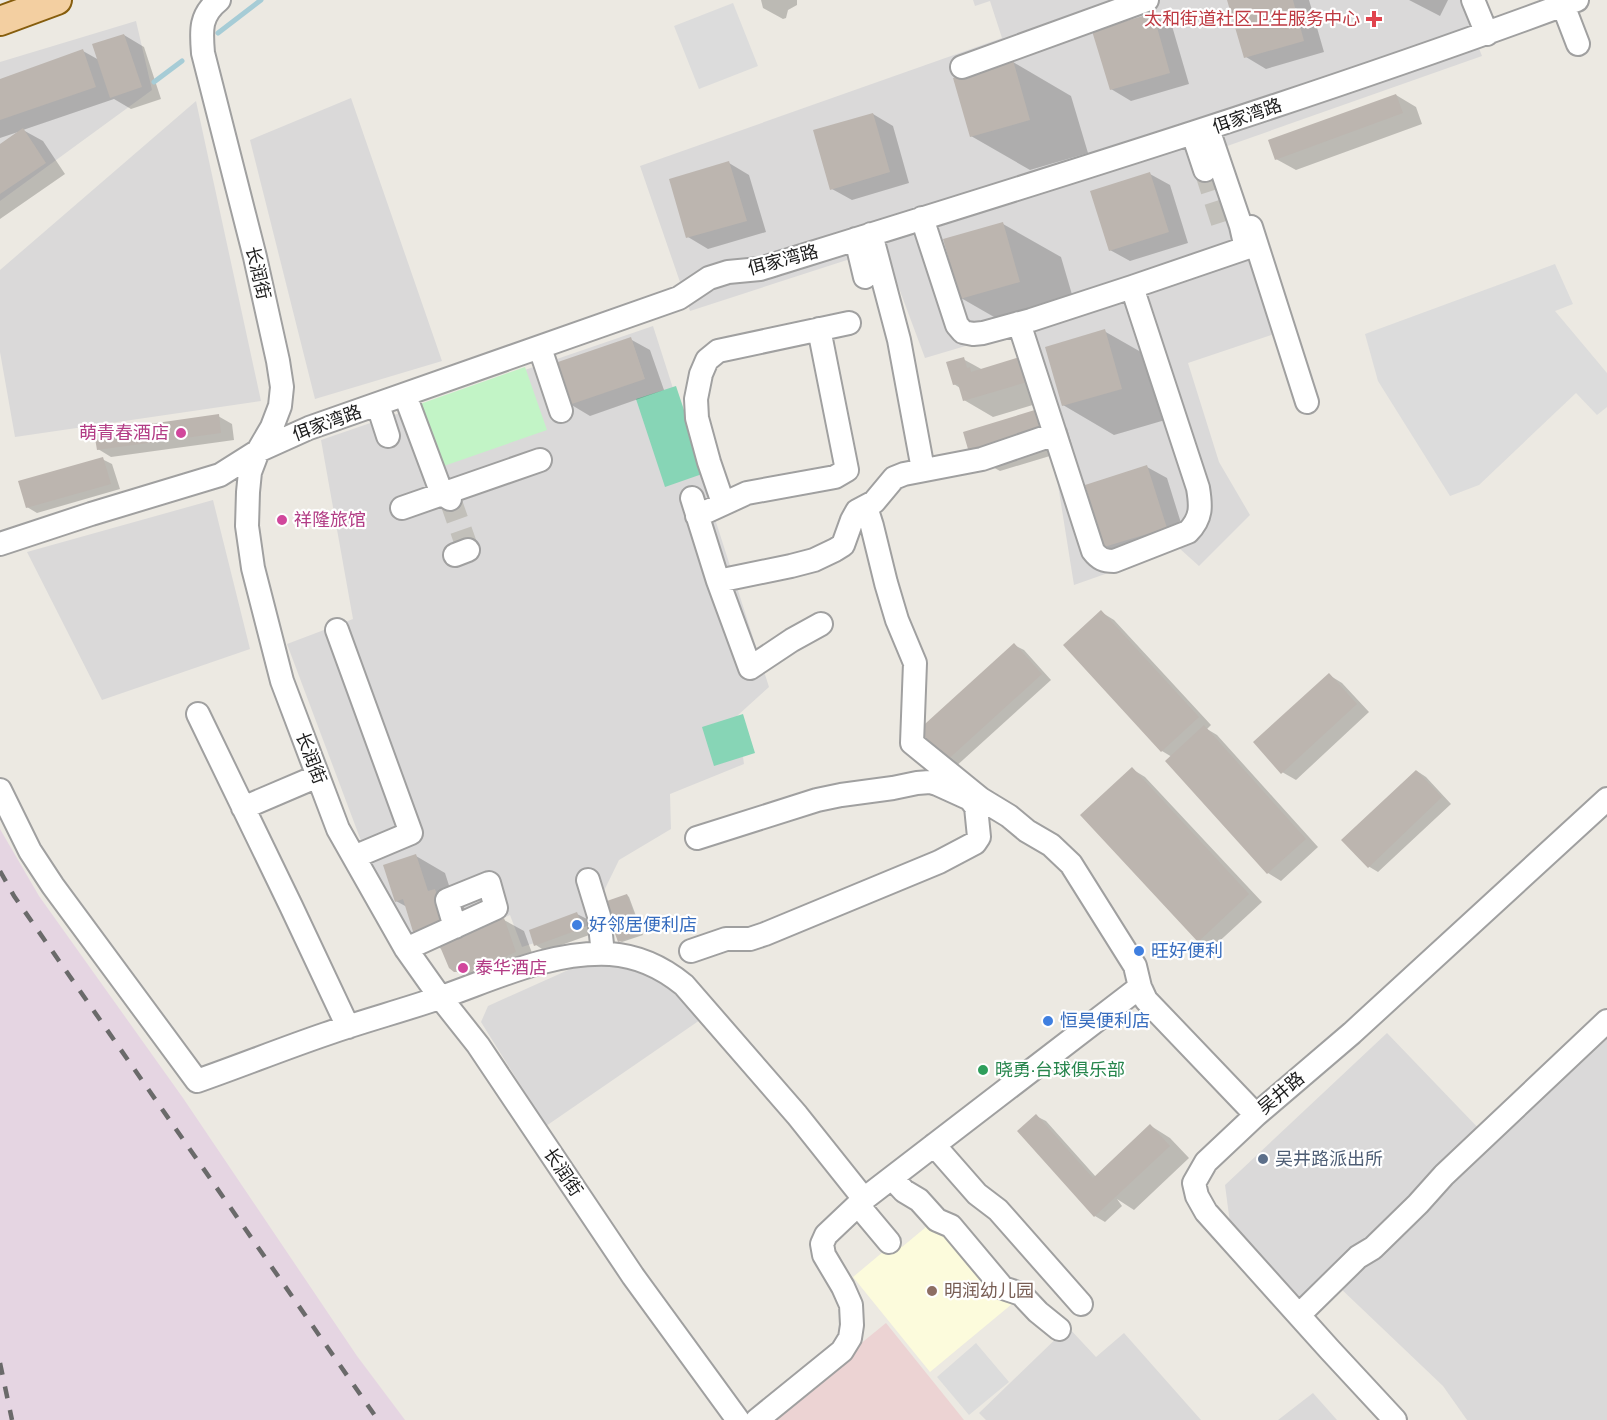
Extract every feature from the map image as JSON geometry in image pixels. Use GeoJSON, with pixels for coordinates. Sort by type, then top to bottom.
{"type":"FeatureCollection","features":[{"type":"Feature","properties":{"kind":"main road"},"geometry":{"type":"LineString","coordinates":[[0,21],[57,0]]}},
{"type":"Feature","properties":{"kind":"street","name":"长润街"},"geometry":{"type":"LineString","coordinates":[[219,0],[205,16],[201,33],[203,53],[252,246],[282,387],[272,427],[258,451],[250,472],[247,526],[253,568],[282,681],[338,829],[406,950],[440,998],[478,1045],[633,1276],[738,1420]]}},
{"type":"Feature","properties":{"kind":"street"},"geometry":{"type":"LineString","coordinates":[[962,67],[1147,0]]}},
{"type":"Feature","properties":{"kind":"street"},"geometry":{"type":"LineString","coordinates":[[1473,0],[1487,34]]}},
{"type":"Feature","properties":{"kind":"street","name":"佴家湾路"},"geometry":{"type":"LineString","coordinates":[[0,544],[220,475],[258,451],[309,429],[679,298],[709,278],[728,272],[760,269],[1206,130],[1487,34],[1570,3]]}},
{"type":"Feature","properties":{"kind":"street"},"geometry":{"type":"LineString","coordinates":[[1570,3],[1578,44]]}},
{"type":"Feature","properties":{"kind":"street"},"geometry":{"type":"LineString","coordinates":[[1205,170],[1206,130]]}},
{"type":"Feature","properties":{"kind":"street"},"geometry":{"type":"LineString","coordinates":[[922,218],[957,325],[963,332],[974,334],[1090,307],[1132,287],[1246,248],[1241,226],[1206,130]]}},
{"type":"Feature","properties":{"kind":"street"},"geometry":{"type":"LineString","coordinates":[[1206,130],[1307,402]]}},
{"type":"Feature","properties":{"kind":"street"},"geometry":{"type":"LineString","coordinates":[[863,237],[865,277]]}},
{"type":"Feature","properties":{"kind":"street"},"geometry":{"type":"LineString","coordinates":[[863,237],[899,340],[922,464]]}},
{"type":"Feature","properties":{"kind":"street"},"geometry":{"type":"LineString","coordinates":[[1019,323],[1093,551],[1106,561],[1114,561],[1188,532],[1196,524],[1200,503],[1198,488],[1132,287]]}},
{"type":"Feature","properties":{"kind":"street"},"geometry":{"type":"LineString","coordinates":[[723,503],[697,418],[696,399],[707,360],[718,351],[849,323]]}},
{"type":"Feature","properties":{"kind":"street"},"geometry":{"type":"LineString","coordinates":[[819,329],[848,470],[835,477],[747,493],[723,503],[694,507],[750,668],[821,624]]}},
{"type":"Feature","properties":{"kind":"street"},"geometry":{"type":"LineString","coordinates":[[540,348],[561,411]]}},
{"type":"Feature","properties":{"kind":"street"},"geometry":{"type":"LineString","coordinates":[[405,395],[443,499]]}},
{"type":"Feature","properties":{"kind":"street"},"geometry":{"type":"LineString","coordinates":[[378,405],[388,436]]}},
{"type":"Feature","properties":{"kind":"street"},"geometry":{"type":"LineString","coordinates":[[718,581],[814,560],[835,550],[843,545],[857,511],[874,502],[894,478],[982,459],[1055,434]]}},
{"type":"Feature","properties":{"kind":"street"},"geometry":{"type":"LineString","coordinates":[[402,508],[443,499],[540,460]]}},
{"type":"Feature","properties":{"kind":"street"},"geometry":{"type":"LineString","coordinates":[[866,507],[885,583],[915,663],[912,743],[981,799],[1051,845],[1071,864],[1135,966],[1146,1000],[1256,1115]]}},
{"type":"Feature","properties":{"kind":"street"},"geometry":{"type":"LineString","coordinates":[[337,630],[411,833],[354,857]]}},
{"type":"Feature","properties":{"kind":"street"},"geometry":{"type":"LineString","coordinates":[[198,714],[348,1027]]}},
{"type":"Feature","properties":{"kind":"street"},"geometry":{"type":"LineString","coordinates":[[243,808],[318,776]]}},
{"type":"Feature","properties":{"kind":"street"},"geometry":{"type":"LineString","coordinates":[[691,951],[726,939],[750,939],[871,890],[965,849],[975,843],[979,837],[979,831],[976,807],[970,799],[930,782],[817,800],[698,838]]}},
{"type":"Feature","properties":{"kind":"street"},"geometry":{"type":"LineString","coordinates":[[0,790],[30,851],[53,886],[197,1081],[537,963],[560,958],[603,954],[633,957],[652,963],[684,986],[770,1096],[861,1202],[889,1242]]}},
{"type":"Feature","properties":{"kind":"street","name":"吴井路"},"geometry":{"type":"LineString","coordinates":[[1395,1420],[1325,1354],[1299,1315],[1206,1212],[1197,1196],[1194,1183],[1206,1162],[1256,1115],[1361,1025],[1607,799]]}},
{"type":"Feature","properties":{"kind":"street"},"geometry":{"type":"LineString","coordinates":[[979,831],[1017,823]]}},
{"type":"Feature","properties":{"kind":"street"},"geometry":{"type":"LineString","coordinates":[[588,880],[599,916],[603,954]]}},
{"type":"Feature","properties":{"kind":"street"},"geometry":{"type":"LineString","coordinates":[[406,950],[455,927]]}},
{"type":"Feature","properties":{"kind":"street"},"geometry":{"type":"LineString","coordinates":[[757,1420],[842,1351],[850,1338],[851,1305],[824,1255],[822,1244],[826,1235],[898,1165],[934,1145],[1140,987]]}},
{"type":"Feature","properties":{"kind":"street"},"geometry":{"type":"LineString","coordinates":[[1299,1315],[1358,1257],[1373,1248],[1444,1175],[1607,1021]]}},
{"type":"Feature","properties":{"kind":"street"},"geometry":{"type":"LineString","coordinates":[[934,1145],[977,1194],[998,1210],[1081,1304]]}},
{"type":"Feature","properties":{"kind":"street"},"geometry":{"type":"LineString","coordinates":[[898,1165],[904,1191],[919,1200],[937,1220],[951,1226],[1003,1288],[1021,1294],[1059,1329]]}},
{"type":"Feature","properties":{"kind":"shaded area"},"geometry":{"type":"Polygon","coordinates":[[[973,0],[1460,0],[1482,56],[1213,151],[1277,333],[1188,363],[1219,462],[1250,515],[1199,566],[1179,548],[1074,585],[1054,460],[1016,331],[925,358],[884,248],[690,311],[640,166],[1002,38],[990,1],[975,6],[973,0]]]}},
{"type":"Feature","properties":{"kind":"shaded area"},"geometry":{"type":"Polygon","coordinates":[[[733,3],[758,66],[699,89],[674,26],[733,3]]]}},
{"type":"Feature","properties":{"kind":"shaded area"},"geometry":{"type":"Polygon","coordinates":[[[136,21],[152,90],[0,201],[0,62],[136,21]]]}},
{"type":"Feature","properties":{"kind":"shaded area"},"geometry":{"type":"Polygon","coordinates":[[[351,98],[442,361],[315,399],[250,140],[351,98]]]}},
{"type":"Feature","properties":{"kind":"shaded area"},"geometry":{"type":"Polygon","coordinates":[[[196,101],[261,401],[15,437],[0,352],[0,270],[196,101]]]}},
{"type":"Feature","properties":{"kind":"shaded area"},"geometry":{"type":"Polygon","coordinates":[[[1555,264],[1573,304],[1555,311],[1607,373],[1607,407],[1597,415],[1576,393],[1479,485],[1450,496],[1378,381],[1365,334],[1555,264]]]}},
{"type":"Feature","properties":{"kind":"shaded area"},"geometry":{"type":"Polygon","coordinates":[[[653,326],[769,687],[737,716],[744,764],[670,794],[671,829],[619,860],[600,899],[606,920],[522,947],[510,915],[423,952],[372,870],[287,644],[353,619],[321,440],[653,326]]]}},
{"type":"Feature","properties":{"kind":"shaded area"},"geometry":{"type":"Polygon","coordinates":[[[213,500],[250,649],[102,700],[27,552],[213,500]]]}},
{"type":"Feature","properties":{"kind":"shaded area"},"geometry":{"type":"Polygon","coordinates":[[[0,829],[39,896],[183,1098],[357,1356],[405,1420],[0,1420],[0,829]]]}},
{"type":"Feature","properties":{"kind":"shaded area"},"geometry":{"type":"Polygon","coordinates":[[[586,962],[611,962],[654,975],[675,989],[700,1020],[546,1126],[481,1022],[488,1006],[586,962]]]}},
{"type":"Feature","properties":{"kind":"shaded area"},"geometry":{"type":"Polygon","coordinates":[[[1607,1009],[1607,1420],[1467,1420],[1443,1386],[1338,1286],[1313,1312],[1230,1223],[1225,1185],[1387,1033],[1484,1134],[1607,1009]]]}},
{"type":"Feature","properties":{"kind":"shaded area","name":"明润幼儿园"},"geometry":{"type":"Polygon","coordinates":[[[932,1222],[949,1227],[1012,1304],[930,1372],[853,1277],[896,1241],[902,1247],[932,1222]]]}},
{"type":"Feature","properties":{"kind":"shaded area"},"geometry":{"type":"Polygon","coordinates":[[[886,1323],[964,1420],[767,1420],[886,1323]]]}},
{"type":"Feature","properties":{"kind":"shaded area"},"geometry":{"type":"Polygon","coordinates":[[[1068,1327],[1096,1357],[1124,1333],[1201,1420],[986,1420],[979,1413],[1068,1327]]]}},
{"type":"Feature","properties":{"kind":"shaded area"},"geometry":{"type":"Polygon","coordinates":[[[976,1343],[1009,1382],[969,1415],[937,1377],[976,1343]]]}},
{"type":"Feature","properties":{"kind":"shaded area"},"geometry":{"type":"Polygon","coordinates":[[[1313,1393],[1337,1420],[1278,1420],[1313,1393]]]}},
{"type":"Feature","properties":{"kind":"green space"},"geometry":{"type":"Polygon","coordinates":[[[525,367],[547,430],[441,467],[420,404],[525,367]]]}},
{"type":"Feature","properties":{"kind":"green space"},"geometry":{"type":"Polygon","coordinates":[[[676,386],[705,473],[665,487],[636,399],[676,386]]]}},
{"type":"Feature","properties":{"kind":"green space"},"geometry":{"type":"Polygon","coordinates":[[[743,714],[755,753],[714,766],[702,727],[743,714]]]}},
{"type":"Feature","properties":{"kind":"building"},"geometry":{"type":"Polygon","coordinates":[[[1227,0],[1293,0],[1304,41],[1244,58],[1227,0]]]}},
{"type":"Feature","properties":{"kind":"building"},"geometry":{"type":"Polygon","coordinates":[[[1153,13],[1170,73],[1110,90],[1092,31],[1153,13]]]}},
{"type":"Feature","properties":{"kind":"building"},"geometry":{"type":"Polygon","coordinates":[[[124,34],[142,87],[110,98],[92,44],[124,34]]]}},
{"type":"Feature","properties":{"kind":"building"},"geometry":{"type":"Polygon","coordinates":[[[83,49],[96,87],[0,120],[0,79],[83,49]]]}},
{"type":"Feature","properties":{"kind":"building"},"geometry":{"type":"Polygon","coordinates":[[[1013,60],[1030,120],[970,137],[953,78],[1013,60]]]}},
{"type":"Feature","properties":{"kind":"building"},"geometry":{"type":"Polygon","coordinates":[[[1396,94],[1403,113],[1275,160],[1268,140],[1396,94]]]}},
{"type":"Feature","properties":{"kind":"building"},"geometry":{"type":"Polygon","coordinates":[[[873,113],[890,172],[830,190],[813,130],[873,113]]]}},
{"type":"Feature","properties":{"kind":"building"},"geometry":{"type":"Polygon","coordinates":[[[23,128],[46,163],[0,194],[0,144],[23,128]]]}},
{"type":"Feature","properties":{"kind":"building"},"geometry":{"type":"Polygon","coordinates":[[[729,161],[747,221],[686,238],[669,179],[729,161]]]}},
{"type":"Feature","properties":{"kind":"building"},"geometry":{"type":"Polygon","coordinates":[[[1150,172],[1169,232],[1109,251],[1090,191],[1150,172]]]}},
{"type":"Feature","properties":{"kind":"building"},"geometry":{"type":"Polygon","coordinates":[[[1003,222],[1020,282],[960,299],[943,239],[1003,222]]]}},
{"type":"Feature","properties":{"kind":"building"},"geometry":{"type":"Polygon","coordinates":[[[1105,329],[1122,389],[1062,406],[1045,347],[1105,329]]]}},
{"type":"Feature","properties":{"kind":"building"},"geometry":{"type":"Polygon","coordinates":[[[631,337],[645,379],[569,405],[555,363],[631,337]]]}},
{"type":"Feature","properties":{"kind":"building"},"geometry":{"type":"Polygon","coordinates":[[[964,357],[967,368],[970,367],[971,372],[1020,357],[1027,382],[963,401],[958,384],[953,385],[946,362],[964,357]]]}},
{"type":"Feature","properties":{"kind":"building"},"geometry":{"type":"Polygon","coordinates":[[[1038,409],[1045,432],[970,456],[963,432],[1038,409]]]}},
{"type":"Feature","properties":{"kind":"building"},"geometry":{"type":"Polygon","coordinates":[[[219,414],[221,433],[97,450],[94,432],[219,414]]]}},
{"type":"Feature","properties":{"kind":"building"},"geometry":{"type":"Polygon","coordinates":[[[103,457],[111,484],[26,508],[18,481],[103,457]]]}},
{"type":"Feature","properties":{"kind":"building"},"geometry":{"type":"Polygon","coordinates":[[[1147,465],[1167,528],[1104,547],[1085,485],[1147,465]]]}},
{"type":"Feature","properties":{"kind":"building"},"geometry":{"type":"Polygon","coordinates":[[[1101,610],[1199,717],[1161,752],[1063,645],[1101,610]]]}},
{"type":"Feature","properties":{"kind":"building"},"geometry":{"type":"Polygon","coordinates":[[[1014,643],[1042,674],[943,764],[915,733],[1014,643]]]}},
{"type":"Feature","properties":{"kind":"building"},"geometry":{"type":"Polygon","coordinates":[[[1329,673],[1357,704],[1281,774],[1253,742],[1329,673]]]}},
{"type":"Feature","properties":{"kind":"building"},"geometry":{"type":"Polygon","coordinates":[[[1204,725],[1306,839],[1267,874],[1165,761],[1204,725]]]}},
{"type":"Feature","properties":{"kind":"building"},"geometry":{"type":"Polygon","coordinates":[[[1132,767],[1249,894],[1198,942],[1080,815],[1132,767]]]}},
{"type":"Feature","properties":{"kind":"building"},"geometry":{"type":"Polygon","coordinates":[[[1416,770],[1442,797],[1368,868],[1341,840],[1416,770]]]}},
{"type":"Feature","properties":{"kind":"building"},"geometry":{"type":"Polygon","coordinates":[[[416,854],[428,891],[435,889],[447,924],[414,935],[403,899],[395,902],[383,865],[416,854]]]}},
{"type":"Feature","properties":{"kind":"building"},"geometry":{"type":"Polygon","coordinates":[[[627,894],[641,934],[618,942],[604,902],[627,894]]]}},
{"type":"Feature","properties":{"kind":"building"},"geometry":{"type":"Polygon","coordinates":[[[577,912],[583,928],[534,946],[529,930],[577,912]]]}},
{"type":"Feature","properties":{"kind":"building"},"geometry":{"type":"Polygon","coordinates":[[[504,918],[516,952],[469,971],[454,972],[449,968],[441,949],[443,943],[504,918]]]}},
{"type":"Feature","properties":{"kind":"building"},"geometry":{"type":"Polygon","coordinates":[[[1036,1114],[1093,1178],[1150,1124],[1170,1146],[1094,1217],[1017,1131],[1036,1114]]]}},
{"type":"Feature","properties":{"kind":"waterway"},"geometry":{"type":"LineString","coordinates":[[218,33],[261,0]]}},
{"type":"Feature","properties":{"kind":"waterway"},"geometry":{"type":"LineString","coordinates":[[154,82],[182,61]]}},
{"type":"Feature","properties":{"kind":"tunnel"},"geometry":{"type":"LineString","coordinates":[[1205,170],[1224,229]]}},
{"type":"Feature","properties":{"kind":"tunnel"},"geometry":{"type":"LineString","coordinates":[[450,499],[468,550]]}},
{"type":"Feature","properties":{"kind":"railway"},"geometry":{"type":"LineString","coordinates":[[0,871],[14,896],[378,1420]]}},
{"type":"Feature","properties":{"kind":"railway"},"geometry":{"type":"LineString","coordinates":[[0,1363],[12,1420]]}},
{"type":"Feature","properties":{"kind":"place","name":"太和街道社区卫生服务中心"},"geometry":{"type":"Point","coordinates":[1374,19]}},
{"type":"Feature","properties":{"kind":"place","name":"萌青春酒店"},"geometry":{"type":"Point","coordinates":[181,433]}},
{"type":"Feature","properties":{"kind":"place","name":"祥隆旅馆"},"geometry":{"type":"Point","coordinates":[282,520]}},
{"type":"Feature","properties":{"kind":"place","name":"好邻居便利店"},"geometry":{"type":"Point","coordinates":[577,925]}},
{"type":"Feature","properties":{"kind":"place","name":"旺好便利"},"geometry":{"type":"Point","coordinates":[1139,951]}},
{"type":"Feature","properties":{"kind":"place","name":"泰华酒店"},"geometry":{"type":"Point","coordinates":[463,968]}},
{"type":"Feature","properties":{"kind":"place","name":"恒昊便利店"},"geometry":{"type":"Point","coordinates":[1048,1021]}},
{"type":"Feature","properties":{"kind":"place","name":"晓勇·台球俱乐部"},"geometry":{"type":"Point","coordinates":[983,1070]}},
{"type":"Feature","properties":{"kind":"place","name":"吴井路派出所"},"geometry":{"type":"Point","coordinates":[1263,1159]}},
{"type":"Feature","properties":{"kind":"place","name":"明润幼儿园"},"geometry":{"type":"Point","coordinates":[932,1291]}}]}
